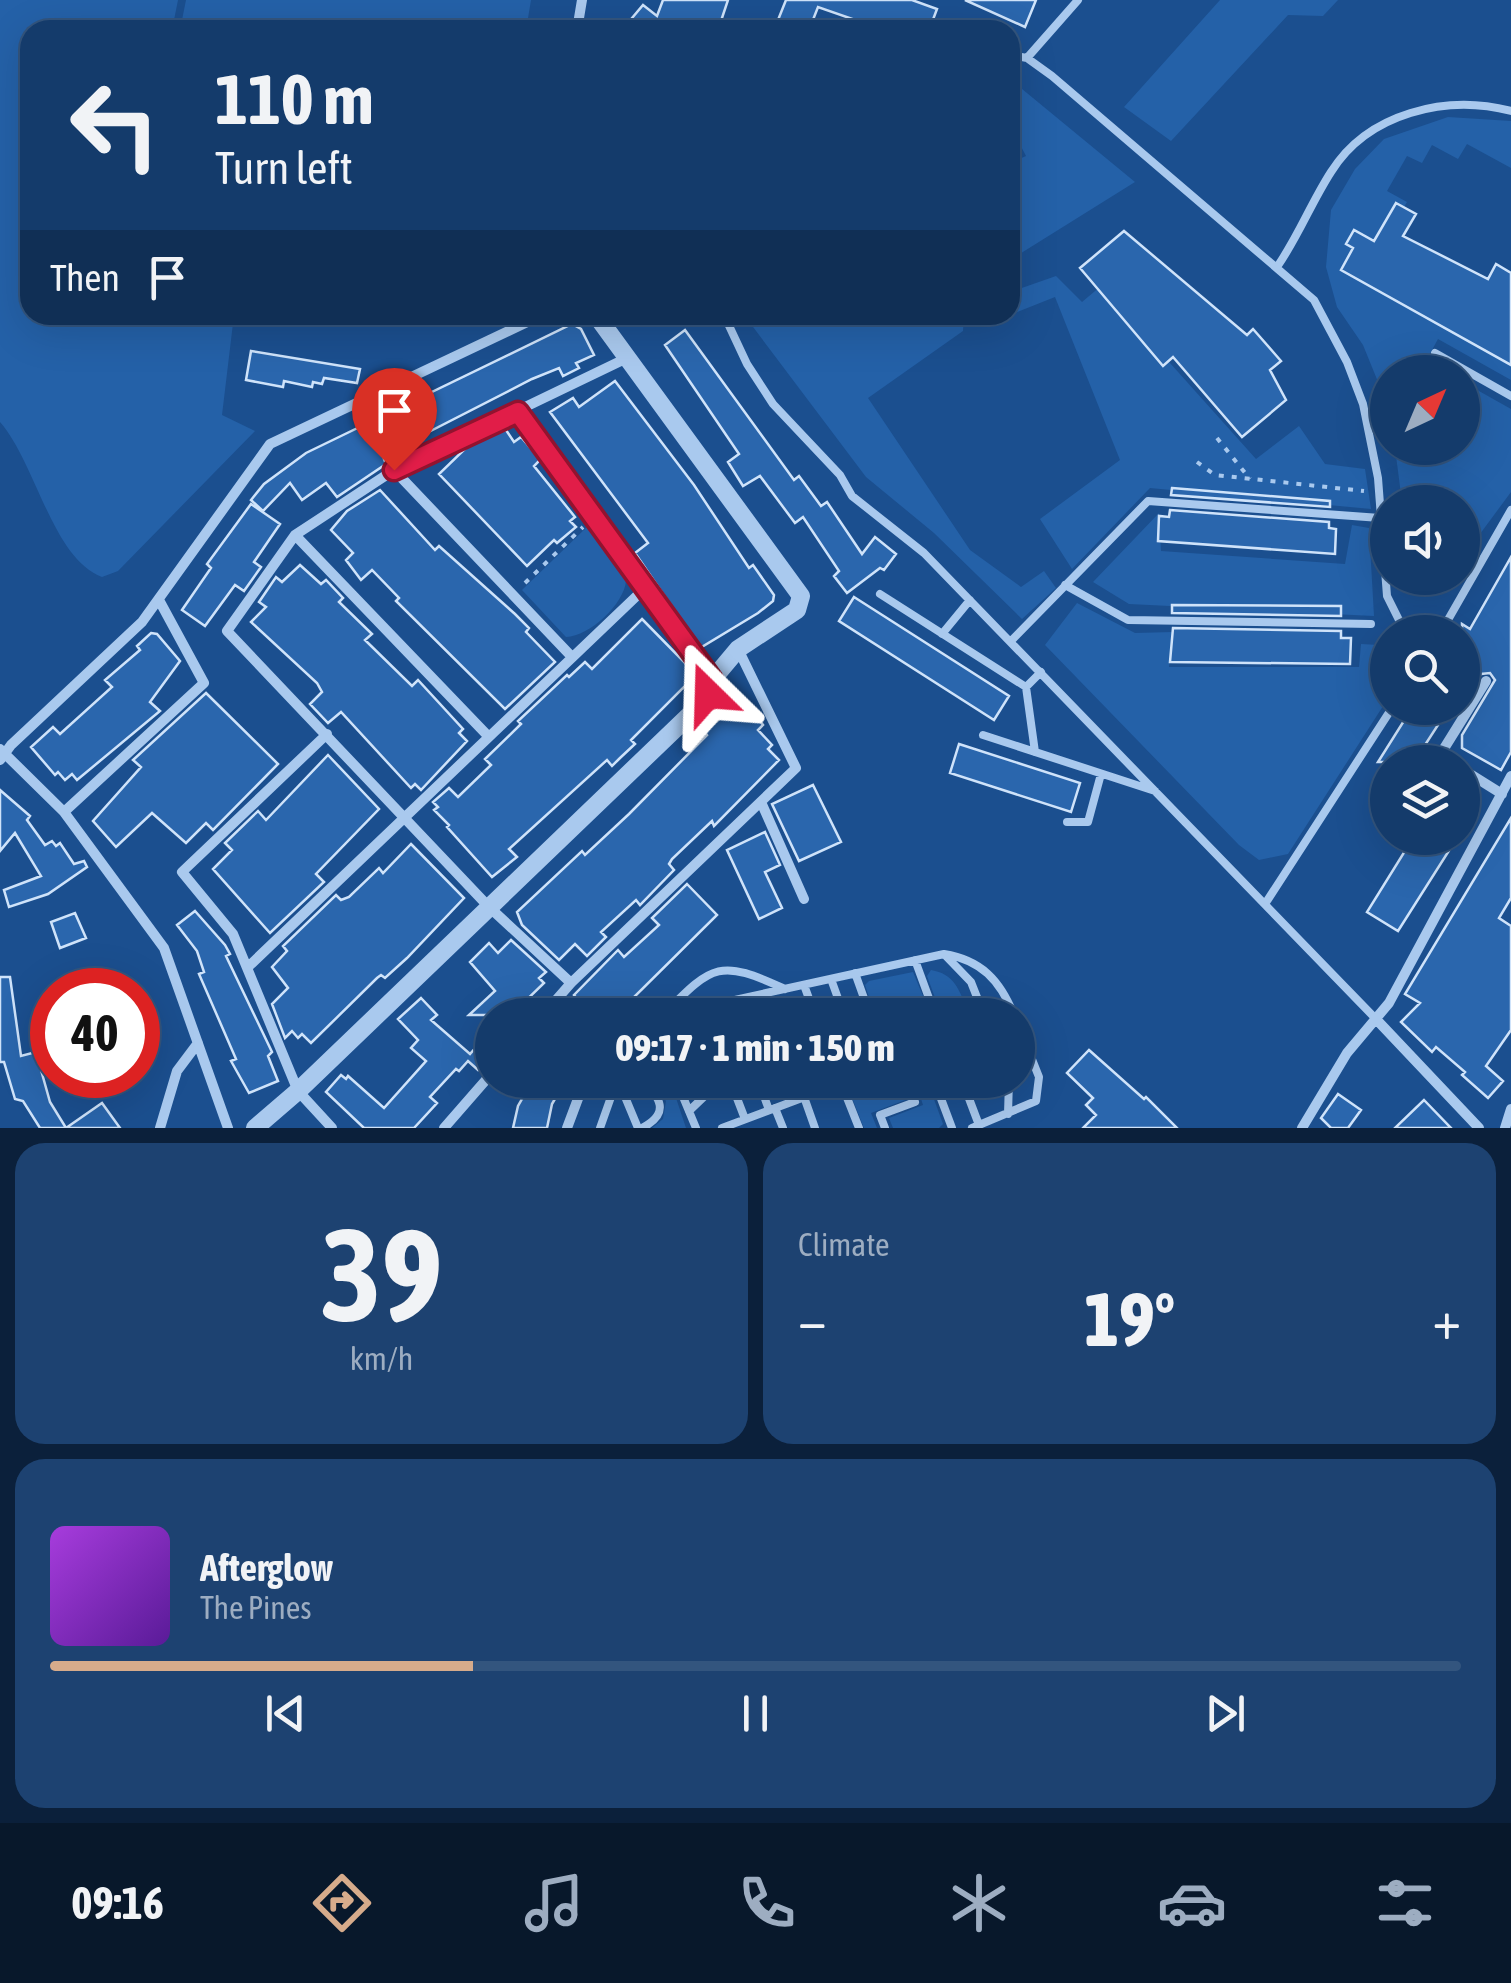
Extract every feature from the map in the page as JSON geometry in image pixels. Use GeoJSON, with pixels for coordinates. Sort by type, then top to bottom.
{"type":"FeatureCollection","features":[{"type":"Feature","properties":{"kind":"street"},"geometry":{"type":"LineString","coordinates":[[228,1128],[164,948],[64,812],[2,755],[114,652],[159,600],[241,479],[270,444],[521,325]]}},
{"type":"Feature","properties":{"kind":"street"},"geometry":{"type":"LineString","coordinates":[[255,1128],[700,705],[712,680],[738,648],[797,610],[801,596],[603,325]]}},
{"type":"Feature","properties":{"kind":"street"},"geometry":{"type":"LineString","coordinates":[[570,984],[488,906],[227,632],[295,535],[394,470],[627,358]]}},
{"type":"Feature","properties":{"kind":"street"},"geometry":{"type":"LineString","coordinates":[[518,412],[712,680]]}},
{"type":"Feature","properties":{"kind":"street"},"geometry":{"type":"LineString","coordinates":[[394,470],[572,657]]}},
{"type":"Feature","properties":{"kind":"street"},"geometry":{"type":"LineString","coordinates":[[295,535],[489,737]]}},
{"type":"Feature","properties":{"kind":"street"},"geometry":{"type":"LineString","coordinates":[[248,967],[645,588]]}},
{"type":"Feature","properties":{"kind":"street"},"geometry":{"type":"LineString","coordinates":[[64,812],[204,684],[159,600]]}},
{"type":"Feature","properties":{"kind":"street"},"geometry":{"type":"LineString","coordinates":[[558,998],[796,768],[738,648]]}},
{"type":"Feature","properties":{"kind":"street"},"geometry":{"type":"LineString","coordinates":[[1446,745],[1486,682]]}},
{"type":"Feature","properties":{"kind":"street"},"geometry":{"type":"LineString","coordinates":[[327,734],[182,872],[233,934],[298,1091],[332,1128]]}},
{"type":"Feature","properties":{"kind":"street"},"geometry":{"type":"LineString","coordinates":[[1302,1128],[1346,1053],[1390,1003],[1511,776]]}},
{"type":"Feature","properties":{"kind":"street"},"geometry":{"type":"LineString","coordinates":[[1480,780],[1502,794]]}},
{"type":"Feature","properties":{"kind":"street"},"geometry":{"type":"LineString","coordinates":[[762,802],[804,900]]}},
{"type":"Feature","properties":{"kind":"street"},"geometry":{"type":"LineString","coordinates":[[1375,1018],[1479,1128]]}},
{"type":"Feature","properties":{"kind":"street"},"geometry":{"type":"LineString","coordinates":[[160,1128],[177,1072],[198,1043]]}},
{"type":"Feature","properties":{"kind":"street"},"geometry":{"type":"LineString","coordinates":[[444,1128],[475,1092]]}},
{"type":"Feature","properties":{"kind":"street"},"geometry":{"type":"LineString","coordinates":[[567,1128],[578,1098]]}},
{"type":"Feature","properties":{"kind":"street"},"geometry":{"type":"LineString","coordinates":[[1505,1128],[1511,1109]]}},
{"type":"Feature","properties":{"kind":"lane"},"geometry":{"type":"LineString","coordinates":[[1027,58],[1078,0]]}},
{"type":"Feature","properties":{"kind":"lane"},"geometry":{"type":"LineString","coordinates":[[1020,57],[1027,58],[1314,300],[1347,362],[1370,428],[1378,485]]}},
{"type":"Feature","properties":{"kind":"lane"},"geometry":{"type":"LineString","coordinates":[[1277,267],[1302,230],[1330,173],[1377,126],[1412,113],[1454,105],[1511,111]]}},
{"type":"Feature","properties":{"kind":"lane"},"geometry":{"type":"LineString","coordinates":[[729,325],[773,404],[840,475],[852,496],[924,553],[1375,1018]]}},
{"type":"Feature","properties":{"kind":"lane"},"geometry":{"type":"LineString","coordinates":[[1434,353],[1511,396]]}},
{"type":"Feature","properties":{"kind":"lane"},"geometry":{"type":"LineString","coordinates":[[1010,641],[1148,501],[1370,517]]}},
{"type":"Feature","properties":{"kind":"lane"},"geometry":{"type":"LineString","coordinates":[[1450,615],[1511,510]]}},
{"type":"Feature","properties":{"kind":"lane"},"geometry":{"type":"LineString","coordinates":[[1065,586],[1128,620],[1370,624]]}},
{"type":"Feature","properties":{"kind":"lane"},"geometry":{"type":"LineString","coordinates":[[880,594],[1026,687],[1035,752]]}},
{"type":"Feature","properties":{"kind":"lane"},"geometry":{"type":"LineString","coordinates":[[942,634],[970,600]]}},
{"type":"Feature","properties":{"kind":"lane"},"geometry":{"type":"LineString","coordinates":[[1026,687],[1040,672]]}},
{"type":"Feature","properties":{"kind":"lane"},"geometry":{"type":"LineString","coordinates":[[1265,904],[1381,725]]}},
{"type":"Feature","properties":{"kind":"lane"},"geometry":{"type":"LineString","coordinates":[[983,735],[1157,792]]}},
{"type":"Feature","properties":{"kind":"lane"},"geometry":{"type":"LineString","coordinates":[[1067,822],[1088,822],[1101,774]]}},
{"type":"Feature","properties":{"kind":"lane"},"geometry":{"type":"LineString","coordinates":[[944,954],[971,982],[977,998]]}},
{"type":"Feature","properties":{"kind":"lane"},"geometry":{"type":"LineString","coordinates":[[742,998],[944,954],[972,958],[1007,998]]}},
{"type":"Feature","properties":{"kind":"lane"},"geometry":{"type":"LineString","coordinates":[[915,960],[929,998]]}},
{"type":"Feature","properties":{"kind":"lane"},"geometry":{"type":"LineString","coordinates":[[681,998],[703,974],[726,970],[747,971],[785,988]]}},
{"type":"Feature","properties":{"kind":"lane"},"geometry":{"type":"LineString","coordinates":[[855,973],[864,998]]}},
{"type":"Feature","properties":{"kind":"lane"},"geometry":{"type":"LineString","coordinates":[[831,978],[838,998]]}},
{"type":"Feature","properties":{"kind":"lane"},"geometry":{"type":"LineString","coordinates":[[804,985],[809,998]]}},
{"type":"Feature","properties":{"kind":"lane"},"geometry":{"type":"LineString","coordinates":[[766,993],[768,998]]}},
{"type":"Feature","properties":{"kind":"lane"},"geometry":{"type":"LineString","coordinates":[[969,1098],[976,1127],[1008,1114],[1036,1101],[1039,1078],[1035,1068]]}},
{"type":"Feature","properties":{"kind":"lane"},"geometry":{"type":"LineString","coordinates":[[600,1128],[611,1098]]}},
{"type":"Feature","properties":{"kind":"lane"},"geometry":{"type":"LineString","coordinates":[[626,1098],[640,1128],[660,1114],[659,1098]]}},
{"type":"Feature","properties":{"kind":"lane"},"geometry":{"type":"LineString","coordinates":[[684,1098],[696,1128]]}},
{"type":"Feature","properties":{"kind":"lane"},"geometry":{"type":"LineString","coordinates":[[689,1111],[703,1098]]}},
{"type":"Feature","properties":{"kind":"lane"},"geometry":{"type":"LineString","coordinates":[[735,1098],[743,1123]]}},
{"type":"Feature","properties":{"kind":"lane"},"geometry":{"type":"LineString","coordinates":[[769,1098],[782,1128]]}},
{"type":"Feature","properties":{"kind":"lane"},"geometry":{"type":"LineString","coordinates":[[722,1128],[804,1098],[815,1128]]}},
{"type":"Feature","properties":{"kind":"lane"},"geometry":{"type":"LineString","coordinates":[[848,1098],[855,1127]]}},
{"type":"Feature","properties":{"kind":"lane"},"geometry":{"type":"LineString","coordinates":[[885,1128],[880,1115],[915,1102],[913,1098]]}},
{"type":"Feature","properties":{"kind":"lane"},"geometry":{"type":"LineString","coordinates":[[941,1098],[952,1128]]}},
{"type":"Feature","properties":{"kind":"lane"},"geometry":{"type":"LineString","coordinates":[[1008,1098],[1008,1114]]}},
{"type":"Feature","properties":{"kind":"path"},"geometry":{"type":"LineString","coordinates":[[1217,438],[1250,479]]}},
{"type":"Feature","properties":{"kind":"path"},"geometry":{"type":"LineString","coordinates":[[1197,462],[1215,476],[1370,491]]}},
{"type":"Feature","properties":{"kind":"path"},"geometry":{"type":"LineString","coordinates":[[512,595],[594,517]]}},
{"type":"Feature","properties":{"kind":"shaded area"},"geometry":{"type":"Polygon","coordinates":[[[0,0],[178,0],[174,20],[20,20],[20,325],[233,325],[222,415],[255,431],[118,571],[102,577],[70,551],[0,422],[0,0]]]}},
{"type":"Feature","properties":{"kind":"shaded area"},"geometry":{"type":"Polygon","coordinates":[[[186,0],[531,0],[528,20],[182,20],[186,0]]]}},
{"type":"Feature","properties":{"kind":"shaded area"},"geometry":{"type":"Polygon","coordinates":[[[1220,0],[1338,0],[1323,16],[1288,15],[1171,141],[1124,107],[1220,0]]]}},
{"type":"Feature","properties":{"kind":"shaded area"},"geometry":{"type":"Polygon","coordinates":[[[1020,87],[1135,182],[1020,254],[1020,159],[1026,156],[1020,144],[1020,87]]]}},
{"type":"Feature","properties":{"kind":"shaded area"},"geometry":{"type":"Polygon","coordinates":[[[1448,117],[1511,121],[1511,168],[1467,144],[1458,159],[1432,145],[1422,163],[1407,156],[1387,191],[1407,202],[1383,242],[1511,314],[1511,380],[1480,363],[1480,355],[1466,355],[1438,339],[1429,355],[1370,355],[1370,362],[1337,307],[1326,267],[1331,210],[1355,169],[1384,139],[1448,117]]]}},
{"type":"Feature","properties":{"kind":"shaded area"},"geometry":{"type":"Polygon","coordinates":[[[1056,276],[1082,302],[1101,286],[1256,459],[1299,426],[1325,464],[1365,469],[1370,509],[1150,488],[1072,569],[1040,519],[1120,460],[1055,297],[1020,311],[1020,289],[1056,276]]]}},
{"type":"Feature","properties":{"kind":"shaded area"},"geometry":{"type":"Polygon","coordinates":[[[752,325],[963,325],[963,331],[868,398],[970,550],[1021,587],[1044,571],[1056,588],[1022,619],[934,533],[866,477],[752,325]]]}},
{"type":"Feature","properties":{"kind":"shaded area"},"geometry":{"type":"Polygon","coordinates":[[[1480,392],[1511,409],[1511,492],[1480,534],[1480,485],[1400,485],[1397,465],[1480,465],[1480,392]]]}},
{"type":"Feature","properties":{"kind":"shaded area"},"geometry":{"type":"Polygon","coordinates":[[[1159,513],[1161,551],[1345,564],[1352,525],[1369,528],[1374,615],[1129,604],[1093,582],[1159,513]]]}},
{"type":"Feature","properties":{"kind":"shaded area"},"geometry":{"type":"Polygon","coordinates":[[[588,526],[626,581],[619,599],[604,617],[585,631],[566,637],[522,590],[588,526]]]}},
{"type":"Feature","properties":{"kind":"shaded area"},"geometry":{"type":"Polygon","coordinates":[[[1077,603],[1135,633],[1173,632],[1169,667],[1359,667],[1361,644],[1370,644],[1371,725],[1288,854],[1259,860],[1239,845],[1045,645],[1077,603]]]}},
{"type":"Feature","properties":{"kind":"shaded area"},"geometry":{"type":"Polygon","coordinates":[[[931,970],[945,975],[962,998],[935,998],[927,976],[931,970]]]}},
{"type":"Feature","properties":{"kind":"shaded area"},"geometry":{"type":"Polygon","coordinates":[[[913,972],[923,996],[869,998],[865,985],[913,972]]]}},
{"type":"Feature","properties":{"kind":"shaded area"},"geometry":{"type":"Polygon","coordinates":[[[663,1098],[676,1098],[686,1128],[652,1128],[663,1119],[663,1098]]]}},
{"type":"Feature","properties":{"kind":"shaded area"},"geometry":{"type":"Polygon","coordinates":[[[852,1098],[908,1098],[871,1113],[877,1128],[864,1128],[852,1098]]]}},
{"type":"Feature","properties":{"kind":"shaded area"},"geometry":{"type":"Polygon","coordinates":[[[921,1098],[934,1098],[943,1124],[939,1128],[893,1128],[889,1118],[923,1105],[921,1098]]]}},
{"type":"Feature","properties":{"kind":"building"},"geometry":{"type":"Polygon","coordinates":[[[663,0],[728,0],[721,20],[630,20],[643,5],[657,16],[663,0]]]}},
{"type":"Feature","properties":{"kind":"building"},"geometry":{"type":"Polygon","coordinates":[[[786,0],[912,0],[937,9],[933,20],[855,20],[818,7],[813,20],[778,20],[786,0]]]}},
{"type":"Feature","properties":{"kind":"building"},"geometry":{"type":"Polygon","coordinates":[[[965,0],[1036,0],[1025,27],[1020,20],[1009,20],[965,0]]]}},
{"type":"Feature","properties":{"kind":"building"},"geometry":{"type":"Polygon","coordinates":[[[1396,203],[1416,214],[1403,236],[1488,279],[1496,264],[1511,273],[1511,365],[1341,270],[1353,248],[1346,244],[1354,230],[1374,241],[1396,203]]]}},
{"type":"Feature","properties":{"kind":"building"},"geometry":{"type":"Polygon","coordinates":[[[1124,231],[1247,335],[1253,329],[1281,361],[1270,370],[1286,400],[1242,437],[1173,357],[1163,366],[1080,268],[1124,231]]]}},
{"type":"Feature","properties":{"kind":"building"},"geometry":{"type":"Polygon","coordinates":[[[570,325],[581,329],[594,355],[576,363],[579,368],[563,376],[559,368],[532,379],[415,439],[417,443],[384,459],[386,464],[337,497],[326,483],[302,500],[290,483],[263,511],[251,500],[264,484],[306,453],[570,325]]]}},
{"type":"Feature","properties":{"kind":"building"},"geometry":{"type":"Polygon","coordinates":[[[685,330],[794,480],[799,476],[821,506],[827,502],[862,554],[875,537],[896,554],[884,570],[880,568],[847,593],[834,576],[839,571],[803,517],[795,523],[760,476],[743,486],[728,462],[739,454],[665,345],[685,330]]]}},
{"type":"Feature","properties":{"kind":"building"},"geometry":{"type":"Polygon","coordinates":[[[251,351],[360,369],[357,383],[324,378],[322,384],[313,382],[312,387],[284,381],[283,387],[246,380],[251,351]]]}},
{"type":"Feature","properties":{"kind":"building"},"geometry":{"type":"Polygon","coordinates":[[[615,381],[694,485],[749,568],[753,565],[774,595],[773,601],[758,613],[700,648],[635,553],[648,543],[550,412],[573,398],[579,407],[615,381]]]}},
{"type":"Feature","properties":{"kind":"building"},"geometry":{"type":"Polygon","coordinates":[[[504,427],[514,442],[521,437],[534,452],[540,460],[534,466],[575,517],[570,521],[576,527],[557,543],[554,540],[527,566],[439,474],[471,443],[504,427]]]}},
{"type":"Feature","properties":{"kind":"building"},"geometry":{"type":"Polygon","coordinates":[[[1172,488],[1330,501],[1330,507],[1171,495],[1172,488]]]}},
{"type":"Feature","properties":{"kind":"building"},"geometry":{"type":"Polygon","coordinates":[[[380,490],[435,550],[439,546],[515,614],[529,628],[526,632],[555,662],[505,709],[396,601],[399,598],[372,570],[361,580],[346,560],[353,553],[331,530],[347,511],[380,490]]]}},
{"type":"Feature","properties":{"kind":"building"},"geometry":{"type":"Polygon","coordinates":[[[251,504],[280,524],[254,562],[261,567],[244,591],[235,585],[205,626],[182,610],[211,568],[207,564],[251,504]]]}},
{"type":"Feature","properties":{"kind":"building"},"geometry":{"type":"Polygon","coordinates":[[[1170,510],[1329,522],[1329,528],[1336,529],[1335,554],[1158,541],[1159,516],[1169,517],[1170,510]]]}},
{"type":"Feature","properties":{"kind":"building"},"geometry":{"type":"Polygon","coordinates":[[[1511,557],[1511,752],[1501,770],[1480,758],[1480,745],[1462,745],[1468,725],[1480,725],[1480,705],[1495,680],[1490,673],[1480,675],[1478,615],[1511,557]]]}},
{"type":"Feature","properties":{"kind":"building"},"geometry":{"type":"Polygon","coordinates":[[[300,565],[321,584],[326,580],[343,598],[339,602],[372,634],[365,640],[412,686],[418,680],[463,729],[459,733],[467,741],[421,790],[415,784],[411,788],[341,712],[328,723],[310,704],[322,692],[317,683],[251,622],[266,607],[259,602],[276,577],[282,582],[300,565]]]}},
{"type":"Feature","properties":{"kind":"building"},"geometry":{"type":"Polygon","coordinates":[[[854,597],[1009,696],[994,720],[839,621],[854,597]]]}},
{"type":"Feature","properties":{"kind":"building"},"geometry":{"type":"Polygon","coordinates":[[[1172,605],[1341,606],[1341,616],[1172,613],[1172,605]]]}},
{"type":"Feature","properties":{"kind":"building"},"geometry":{"type":"Polygon","coordinates":[[[642,619],[693,671],[689,675],[693,678],[631,740],[635,744],[612,766],[607,760],[509,849],[517,857],[492,877],[447,827],[434,810],[438,807],[433,802],[449,788],[458,797],[491,765],[485,759],[521,724],[518,721],[585,662],[592,669],[642,619]]]}},
{"type":"Feature","properties":{"kind":"building"},"geometry":{"type":"Polygon","coordinates":[[[1173,628],[1341,631],[1341,638],[1351,638],[1350,664],[1170,662],[1173,628]]]}},
{"type":"Feature","properties":{"kind":"building"},"geometry":{"type":"Polygon","coordinates":[[[151,633],[157,634],[180,661],[150,702],[160,711],[77,780],[72,774],[65,780],[58,772],[55,775],[31,747],[53,727],[60,734],[112,687],[105,680],[140,650],[137,646],[151,633]]]}},
{"type":"Feature","properties":{"kind":"building"},"geometry":{"type":"Polygon","coordinates":[[[206,693],[278,764],[213,830],[206,823],[186,843],[152,813],[116,847],[93,821],[141,767],[133,760],[206,693]]]}},
{"type":"Feature","properties":{"kind":"building"},"geometry":{"type":"Polygon","coordinates":[[[739,693],[763,725],[758,730],[779,760],[714,826],[712,821],[672,859],[669,864],[674,870],[640,905],[636,900],[601,932],[606,937],[587,956],[575,944],[559,960],[522,925],[517,912],[582,851],[585,855],[629,814],[707,735],[705,732],[726,713],[722,709],[739,693]]]}},
{"type":"Feature","properties":{"kind":"building"},"geometry":{"type":"Polygon","coordinates":[[[1401,725],[1438,725],[1425,745],[1389,745],[1401,725]]]}},
{"type":"Feature","properties":{"kind":"building"},"geometry":{"type":"Polygon","coordinates":[[[959,744],[1080,783],[1071,812],[950,773],[959,744]]]}},
{"type":"Feature","properties":{"kind":"building"},"geometry":{"type":"Polygon","coordinates":[[[328,755],[379,809],[316,874],[324,882],[270,933],[213,869],[232,850],[225,843],[258,811],[266,820],[328,755]]]}},
{"type":"Feature","properties":{"kind":"building"},"geometry":{"type":"Polygon","coordinates":[[[813,785],[841,842],[799,861],[772,804],[813,785]]]}},
{"type":"Feature","properties":{"kind":"building"},"geometry":{"type":"Polygon","coordinates":[[[0,790],[30,816],[27,820],[45,845],[52,841],[56,846],[60,843],[74,864],[84,861],[87,867],[48,894],[9,907],[4,890],[41,876],[15,833],[0,851],[0,790]]]}},
{"type":"Feature","properties":{"kind":"building"},"geometry":{"type":"Polygon","coordinates":[[[1511,818],[1511,898],[1499,918],[1511,926],[1511,1030],[1486,1066],[1503,1081],[1488,1098],[1462,1075],[1465,1072],[1436,1047],[1432,1052],[1401,1022],[1420,1003],[1405,994],[1511,818]]]}},
{"type":"Feature","properties":{"kind":"building"},"geometry":{"type":"Polygon","coordinates":[[[765,832],[780,865],[765,872],[782,908],[759,919],[727,850],[765,832]]]}},
{"type":"Feature","properties":{"kind":"building"},"geometry":{"type":"Polygon","coordinates":[[[411,844],[464,898],[407,958],[385,978],[377,978],[311,1043],[292,1031],[285,1038],[272,1004],[288,988],[272,967],[287,951],[283,946],[336,895],[341,900],[349,897],[379,868],[383,873],[411,844]]]}},
{"type":"Feature","properties":{"kind":"building"},"geometry":{"type":"Polygon","coordinates":[[[1402,855],[1446,855],[1398,931],[1367,912],[1402,855]]]}},
{"type":"Feature","properties":{"kind":"building"},"geometry":{"type":"Polygon","coordinates":[[[687,884],[717,915],[633,998],[577,998],[574,995],[618,950],[624,957],[659,925],[652,918],[687,884]]]}},
{"type":"Feature","properties":{"kind":"building"},"geometry":{"type":"Polygon","coordinates":[[[195,911],[230,954],[226,956],[272,1052],[268,1056],[278,1081],[249,1093],[231,1061],[236,1059],[199,974],[204,972],[197,951],[177,925],[195,911]]]}},
{"type":"Feature","properties":{"kind":"building"},"geometry":{"type":"Polygon","coordinates":[[[75,913],[86,938],[60,948],[51,922],[75,913]]]}},
{"type":"Feature","properties":{"kind":"building"},"geometry":{"type":"Polygon","coordinates":[[[511,940],[546,972],[539,978],[544,983],[529,998],[487,998],[495,991],[470,962],[489,943],[498,953],[511,940]]]}},
{"type":"Feature","properties":{"kind":"building"},"geometry":{"type":"Polygon","coordinates":[[[0,977],[10,977],[21,1056],[30,1054],[30,1098],[49,1098],[66,1128],[40,1128],[23,1101],[15,1099],[4,1062],[0,1062],[0,977]]]}},
{"type":"Feature","properties":{"kind":"building"},"geometry":{"type":"Polygon","coordinates":[[[421,998],[437,1015],[431,1020],[470,1054],[475,1048],[475,1067],[468,1061],[459,1071],[456,1069],[430,1097],[437,1103],[414,1128],[364,1128],[326,1092],[341,1075],[346,1079],[348,1076],[384,1108],[426,1061],[411,1048],[418,1040],[398,1019],[421,998]]]}},
{"type":"Feature","properties":{"kind":"building"},"geometry":{"type":"Polygon","coordinates":[[[1089,1050],[1177,1128],[1083,1128],[1096,1115],[1086,1105],[1093,1098],[1067,1073],[1089,1050]]]}},
{"type":"Feature","properties":{"kind":"building"},"geometry":{"type":"Polygon","coordinates":[[[1338,1094],[1361,1110],[1348,1128],[1331,1128],[1321,1118],[1338,1094]]]}},
{"type":"Feature","properties":{"kind":"building"},"geometry":{"type":"Polygon","coordinates":[[[523,1098],[556,1098],[547,1128],[513,1128],[523,1098]]]}},
{"type":"Feature","properties":{"kind":"building"},"geometry":{"type":"Polygon","coordinates":[[[1424,1100],[1451,1128],[1395,1128],[1424,1100]]]}},
{"type":"Feature","properties":{"kind":"building"},"geometry":{"type":"Polygon","coordinates":[[[102,1103],[120,1128],[66,1128],[102,1103]]]}},
{"type":"Feature","properties":{"kind":"route"},"geometry":{"type":"LineString","coordinates":[[394,470],[518,412],[712,680],[708,694]]}}]}
